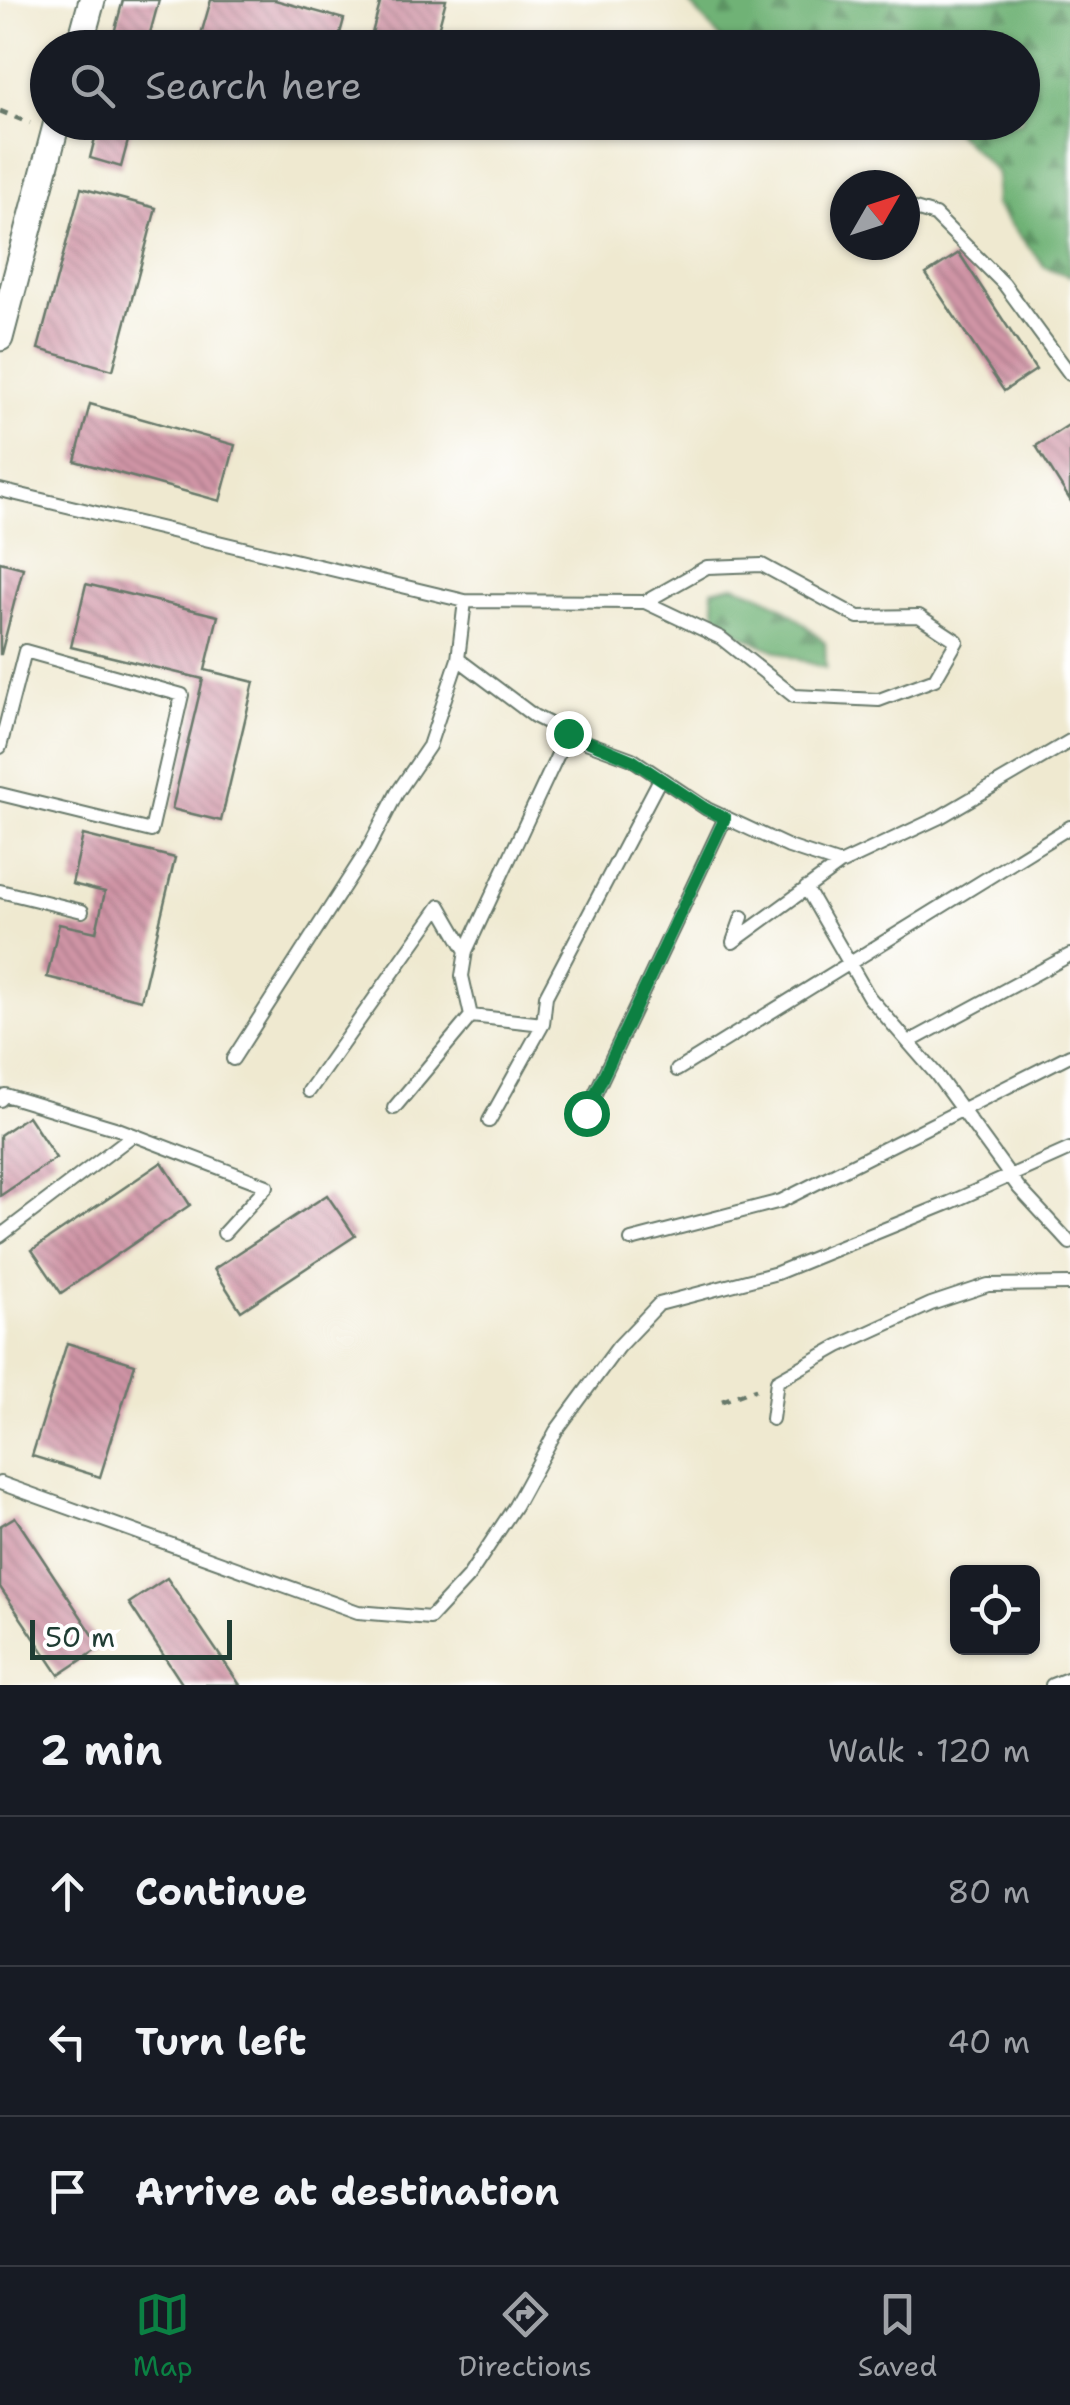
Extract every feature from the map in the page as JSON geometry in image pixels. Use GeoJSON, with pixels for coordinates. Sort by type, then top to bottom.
{"type":"FeatureCollection","features":[{"type":"Feature","properties":{"kind":"street"},"geometry":{"type":"LineString","coordinates":[[81,30],[87,1]]}},
{"type":"Feature","properties":{"kind":"street"},"geometry":{"type":"LineString","coordinates":[[0,338],[53,140]]}},
{"type":"Feature","properties":{"kind":"lane"},"geometry":{"type":"LineString","coordinates":[[920,210],[935,215],[1004,284],[1070,374]]}},
{"type":"Feature","properties":{"kind":"lane"},"geometry":{"type":"LineString","coordinates":[[0,490],[465,601],[645,602],[721,638],[794,696],[878,700],[935,679],[957,642],[918,616],[858,617],[762,565],[707,567],[645,602]]}},
{"type":"Feature","properties":{"kind":"lane"},"geometry":{"type":"LineString","coordinates":[[233,1059],[429,746],[458,659],[465,601]]}},
{"type":"Feature","properties":{"kind":"lane"},"geometry":{"type":"LineString","coordinates":[[0,748],[25,652],[182,694],[152,831],[0,794]]}},
{"type":"Feature","properties":{"kind":"lane"},"geometry":{"type":"LineString","coordinates":[[458,659],[534,716],[632,760],[706,809],[789,848],[840,864]]}},
{"type":"Feature","properties":{"kind":"lane"},"geometry":{"type":"LineString","coordinates":[[471,1016],[462,976],[466,950],[568,733]]}},
{"type":"Feature","properties":{"kind":"lane"},"geometry":{"type":"LineString","coordinates":[[742,917],[733,942],[840,864],[940,817],[1070,741]]}},
{"type":"Feature","properties":{"kind":"lane"},"geometry":{"type":"LineString","coordinates":[[488,1121],[543,1024],[546,996],[660,779]]}},
{"type":"Feature","properties":{"kind":"lane"},"geometry":{"type":"LineString","coordinates":[[586,1113],[725,818]]}},
{"type":"Feature","properties":{"kind":"lane"},"geometry":{"type":"LineString","coordinates":[[677,1070],[1070,827]]}},
{"type":"Feature","properties":{"kind":"lane"},"geometry":{"type":"LineString","coordinates":[[806,888],[869,996],[909,1042],[1010,1176],[1070,1243]]}},
{"type":"Feature","properties":{"kind":"lane"},"geometry":{"type":"LineString","coordinates":[[0,890],[82,910]]}},
{"type":"Feature","properties":{"kind":"lane"},"geometry":{"type":"LineString","coordinates":[[309,1091],[440,906],[466,950]]}},
{"type":"Feature","properties":{"kind":"lane"},"geometry":{"type":"LineString","coordinates":[[909,1042],[1070,956]]}},
{"type":"Feature","properties":{"kind":"lane"},"geometry":{"type":"LineString","coordinates":[[471,1016],[543,1024]]}},
{"type":"Feature","properties":{"kind":"lane"},"geometry":{"type":"LineString","coordinates":[[394,1108],[471,1016]]}},
{"type":"Feature","properties":{"kind":"lane"},"geometry":{"type":"LineString","coordinates":[[631,1240],[780,1201],[1070,1056]]}},
{"type":"Feature","properties":{"kind":"lane"},"geometry":{"type":"LineString","coordinates":[[0,1100],[5,1095],[133,1135],[267,1186],[224,1232]]}},
{"type":"Feature","properties":{"kind":"lane"},"geometry":{"type":"LineString","coordinates":[[0,1236],[133,1135]]}},
{"type":"Feature","properties":{"kind":"lane"},"geometry":{"type":"LineString","coordinates":[[0,1483],[358,1612],[430,1618],[468,1577],[515,1506],[556,1431],[618,1347],[659,1304],[777,1273],[1070,1149]]}},
{"type":"Feature","properties":{"kind":"lane"},"geometry":{"type":"LineString","coordinates":[[772,1419],[778,1381],[839,1346],[931,1304],[988,1285],[1070,1284]]}},
{"type":"Feature","properties":{"kind":"lane"},"geometry":{"type":"LineString","coordinates":[[1052,1685],[1070,1678]]}},
{"type":"Feature","properties":{"kind":"path"},"geometry":{"type":"LineString","coordinates":[[0,111],[30,120]]}},
{"type":"Feature","properties":{"kind":"path"},"geometry":{"type":"LineString","coordinates":[[722,1401],[778,1381]]}},
{"type":"Feature","properties":{"kind":"green space"},"geometry":{"type":"Polygon","coordinates":[[[687,0],[1070,0],[1070,276],[1045,267],[995,205],[997,173],[964,140],[1040,140],[1040,30],[713,30],[687,0]]]}},
{"type":"Feature","properties":{"kind":"green space"},"geometry":{"type":"Polygon","coordinates":[[[733,585],[772,601],[814,633],[825,643],[826,668],[769,648],[717,619],[712,590],[733,585]]]}},
{"type":"Feature","properties":{"kind":"building"},"geometry":{"type":"Polygon","coordinates":[[[123,0],[159,0],[151,30],[115,30],[123,0]]]}},
{"type":"Feature","properties":{"kind":"building"},"geometry":{"type":"Polygon","coordinates":[[[211,0],[275,0],[344,19],[341,30],[202,30],[211,0]]]}},
{"type":"Feature","properties":{"kind":"building"},"geometry":{"type":"Polygon","coordinates":[[[381,0],[446,0],[438,30],[373,30],[381,0]]]}},
{"type":"Feature","properties":{"kind":"building"},"geometry":{"type":"Polygon","coordinates":[[[94,140],[128,140],[121,167],[90,158],[94,140]]]}},
{"type":"Feature","properties":{"kind":"building"},"geometry":{"type":"Polygon","coordinates":[[[81,188],[156,208],[113,370],[38,349],[81,188]]]}},
{"type":"Feature","properties":{"kind":"building"},"geometry":{"type":"Polygon","coordinates":[[[959,253],[1036,370],[1004,391],[926,274],[959,253]]]}},
{"type":"Feature","properties":{"kind":"building"},"geometry":{"type":"Polygon","coordinates":[[[90,404],[235,445],[220,501],[75,461],[90,404]]]}},
{"type":"Feature","properties":{"kind":"building"},"geometry":{"type":"Polygon","coordinates":[[[1070,424],[1070,500],[1036,446],[1070,424]]]}},
{"type":"Feature","properties":{"kind":"building"},"geometry":{"type":"Polygon","coordinates":[[[0,562],[23,568],[1,654],[0,654],[0,562]]]}},
{"type":"Feature","properties":{"kind":"building"},"geometry":{"type":"Polygon","coordinates":[[[86,584],[218,616],[205,670],[254,682],[221,821],[172,809],[203,679],[71,647],[86,584]]]}},
{"type":"Feature","properties":{"kind":"building"},"geometry":{"type":"Polygon","coordinates":[[[83,835],[175,858],[141,1000],[47,977],[59,924],[96,932],[105,892],[72,884],[83,835]]]}},
{"type":"Feature","properties":{"kind":"building"},"geometry":{"type":"Polygon","coordinates":[[[28,1116],[56,1158],[0,1196],[0,1135],[28,1116]]]}},
{"type":"Feature","properties":{"kind":"building"},"geometry":{"type":"Polygon","coordinates":[[[162,1162],[190,1205],[61,1293],[32,1250],[162,1162]]]}},
{"type":"Feature","properties":{"kind":"building"},"geometry":{"type":"Polygon","coordinates":[[[327,1195],[355,1236],[241,1311],[214,1269],[327,1195]]]}},
{"type":"Feature","properties":{"kind":"building"},"geometry":{"type":"Polygon","coordinates":[[[67,1343],[135,1364],[100,1477],[32,1456],[67,1343]]]}},
{"type":"Feature","properties":{"kind":"building"},"geometry":{"type":"Polygon","coordinates":[[[15,1517],[101,1647],[59,1675],[0,1587],[0,1526],[15,1517]]]}},
{"type":"Feature","properties":{"kind":"building"},"geometry":{"type":"Polygon","coordinates":[[[167,1578],[240,1685],[183,1685],[129,1603],[167,1578]]]}},
{"type":"Feature","properties":{"kind":"route"},"geometry":{"type":"LineString","coordinates":[[568,733],[632,760],[725,818],[586,1113]]}}]}
